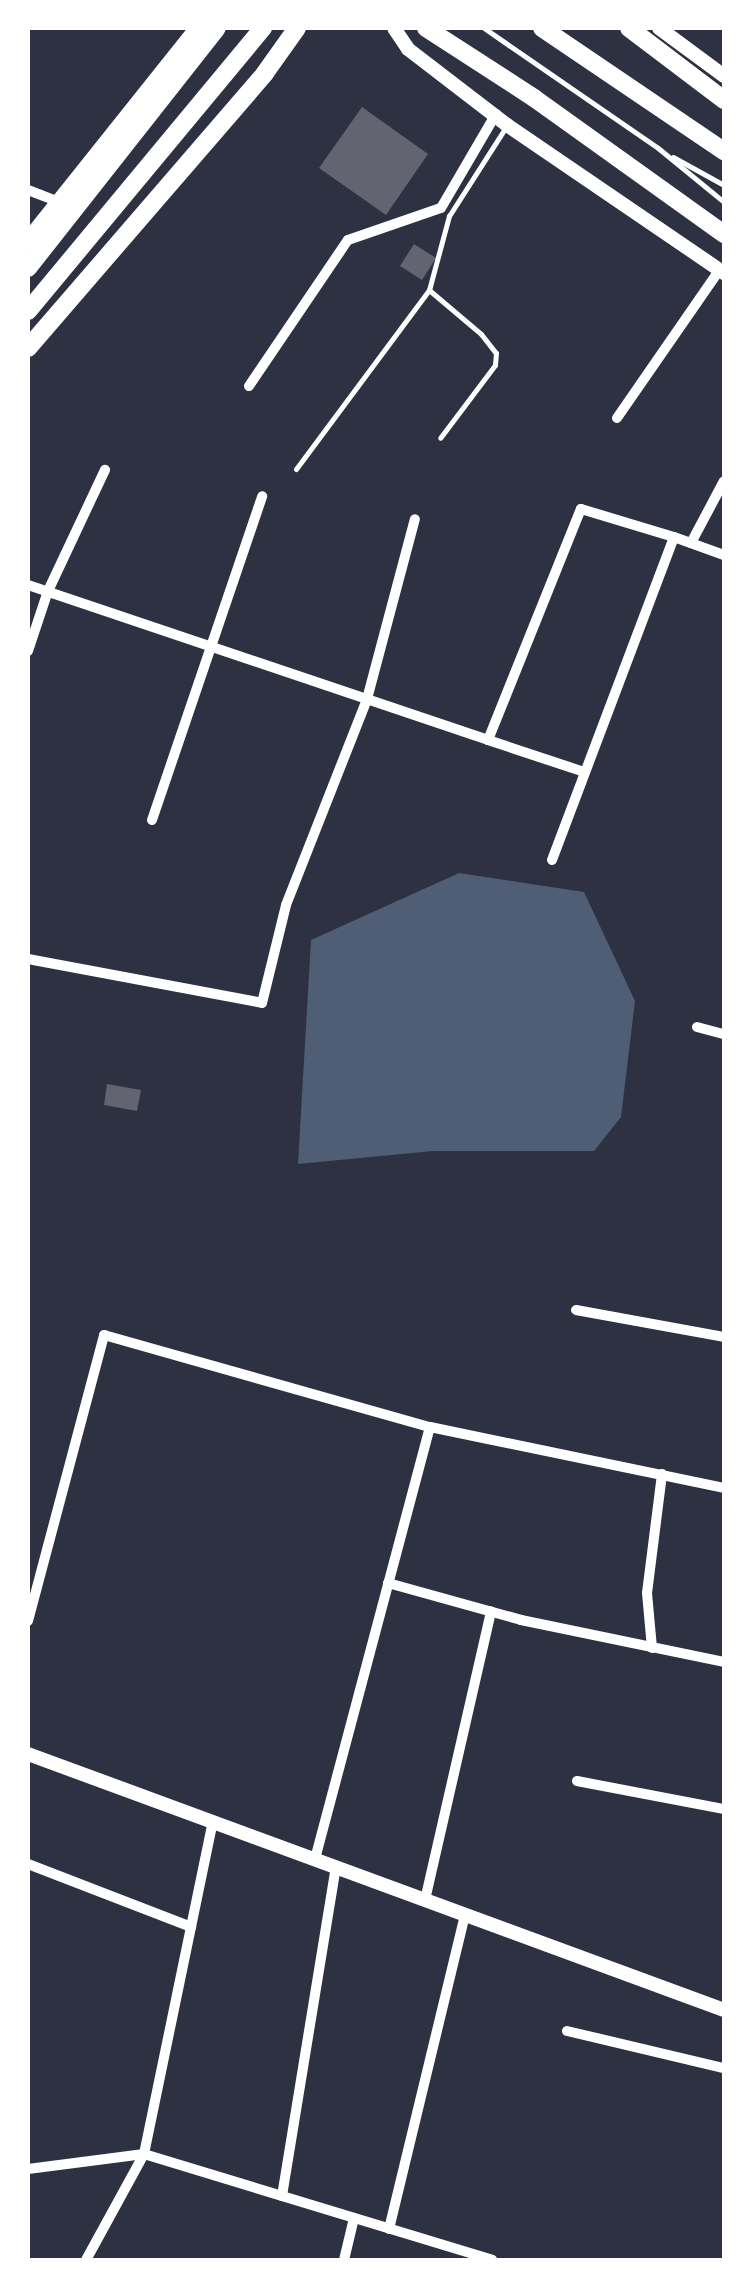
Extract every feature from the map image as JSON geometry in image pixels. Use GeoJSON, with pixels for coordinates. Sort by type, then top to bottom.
{"type":"FeatureCollection","features":[{"type":"Feature","properties":{"kind":"main road"},"geometry":{"type":"LineString","coordinates":[[28,242],[195,28]]}},
{"type":"Feature","properties":{"kind":"main road"},"geometry":{"type":"LineString","coordinates":[[28,268],[217,28]]}},
{"type":"Feature","properties":{"kind":"main road"},"geometry":{"type":"LineString","coordinates":[[28,311],[262,28]]}},
{"type":"Feature","properties":{"kind":"main road"},"geometry":{"type":"LineString","coordinates":[[28,348],[265,73],[298,28]]}},
{"type":"Feature","properties":{"kind":"main road"},"geometry":{"type":"LineString","coordinates":[[426,28],[534,98],[724,234]]}},
{"type":"Feature","properties":{"kind":"main road"},"geometry":{"type":"LineString","coordinates":[[542,28],[724,151]]}},
{"type":"Feature","properties":{"kind":"main road"},"geometry":{"type":"LineString","coordinates":[[629,28],[724,100]]}},
{"type":"Feature","properties":{"kind":"street"},"geometry":{"type":"LineString","coordinates":[[394,28],[408,49],[502,119],[722,271],[616,418]]}},
{"type":"Feature","properties":{"kind":"street"},"geometry":{"type":"LineString","coordinates":[[659,28],[724,76]]}},
{"type":"Feature","properties":{"kind":"street"},"geometry":{"type":"LineString","coordinates":[[249,386],[348,240],[441,208],[502,119]]}},
{"type":"Feature","properties":{"kind":"street"},"geometry":{"type":"LineString","coordinates":[[28,190],[59,202]]}},
{"type":"Feature","properties":{"kind":"street"},"geometry":{"type":"LineString","coordinates":[[28,651],[48,590],[105,470]]}},
{"type":"Feature","properties":{"kind":"street"},"geometry":{"type":"LineString","coordinates":[[691,542],[724,482]]}},
{"type":"Feature","properties":{"kind":"street"},"geometry":{"type":"LineString","coordinates":[[152,820],[262,496]]}},
{"type":"Feature","properties":{"kind":"street"},"geometry":{"type":"LineString","coordinates":[[488,740],[581,509],[724,554]]}},
{"type":"Feature","properties":{"kind":"street"},"geometry":{"type":"LineString","coordinates":[[28,960],[262,1003],[286,904],[367,699],[415,520]]}},
{"type":"Feature","properties":{"kind":"street"},"geometry":{"type":"LineString","coordinates":[[552,860],[674,536]]}},
{"type":"Feature","properties":{"kind":"street"},"geometry":{"type":"LineString","coordinates":[[28,584],[584,772]]}},
{"type":"Feature","properties":{"kind":"street"},"geometry":{"type":"LineString","coordinates":[[697,1027],[724,1034]]}},
{"type":"Feature","properties":{"kind":"street"},"geometry":{"type":"LineString","coordinates":[[576,1310],[724,1337]]}},
{"type":"Feature","properties":{"kind":"street"},"geometry":{"type":"LineString","coordinates":[[28,1621],[104,1335],[430,1427],[724,1488]]}},
{"type":"Feature","properties":{"kind":"street"},"geometry":{"type":"LineString","coordinates":[[315,1859],[430,1427]]}},
{"type":"Feature","properties":{"kind":"street"},"geometry":{"type":"LineString","coordinates":[[652,1648],[647,1593],[662,1474]]}},
{"type":"Feature","properties":{"kind":"street"},"geometry":{"type":"LineString","coordinates":[[28,1571],[40,1572]]}},
{"type":"Feature","properties":{"kind":"street"},"geometry":{"type":"LineString","coordinates":[[388,1583],[490,1611],[724,1662]]}},
{"type":"Feature","properties":{"kind":"street"},"geometry":{"type":"LineString","coordinates":[[425,1900],[490,1611]]}},
{"type":"Feature","properties":{"kind":"street"},"geometry":{"type":"LineString","coordinates":[[28,1754],[724,2010]]}},
{"type":"Feature","properties":{"kind":"street"},"geometry":{"type":"LineString","coordinates":[[577,1782],[724,1809]]}},
{"type":"Feature","properties":{"kind":"street"},"geometry":{"type":"LineString","coordinates":[[86,2260],[144,2154],[213,1822]]}},
{"type":"Feature","properties":{"kind":"street"},"geometry":{"type":"LineString","coordinates":[[28,1864],[191,1926]]}},
{"type":"Feature","properties":{"kind":"street"},"geometry":{"type":"LineString","coordinates":[[282,2196],[336,1868]]}},
{"type":"Feature","properties":{"kind":"street"},"geometry":{"type":"LineString","coordinates":[[390,2229],[465,1915]]}},
{"type":"Feature","properties":{"kind":"street"},"geometry":{"type":"LineString","coordinates":[[568,2031],[724,2068]]}},
{"type":"Feature","properties":{"kind":"street"},"geometry":{"type":"LineString","coordinates":[[28,2169],[144,2154],[492,2260]]}},
{"type":"Feature","properties":{"kind":"street"},"geometry":{"type":"LineString","coordinates":[[344,2260],[354,2218]]}},
{"type":"Feature","properties":{"kind":"lane"},"geometry":{"type":"LineString","coordinates":[[484,28],[658,148],[724,202]]}},
{"type":"Feature","properties":{"kind":"lane"},"geometry":{"type":"LineString","coordinates":[[296,468],[430,290],[449,216],[502,119]]}},
{"type":"Feature","properties":{"kind":"lane"},"geometry":{"type":"LineString","coordinates":[[658,148],[724,185]]}},
{"type":"Feature","properties":{"kind":"lane"},"geometry":{"type":"LineString","coordinates":[[430,290],[481,334],[496,353],[495,365],[440,438]]}},
{"type":"Feature","properties":{"kind":"water"},"geometry":{"type":"Polygon","coordinates":[[[459,873],[584,892],[635,1001],[621,1117],[594,1151],[433,1151],[298,1164],[311,940],[459,873]]]}},
{"type":"Feature","properties":{"kind":"building"},"geometry":{"type":"Polygon","coordinates":[[[362,107],[428,154],[386,215],[319,168],[362,107]]]}},
{"type":"Feature","properties":{"kind":"building"},"geometry":{"type":"Polygon","coordinates":[[[414,244],[436,258],[422,280],[400,266],[414,244]]]}},
{"type":"Feature","properties":{"kind":"building"},"geometry":{"type":"Polygon","coordinates":[[[107,1084],[141,1090],[137,1111],[104,1105],[107,1084]]]}}]}
